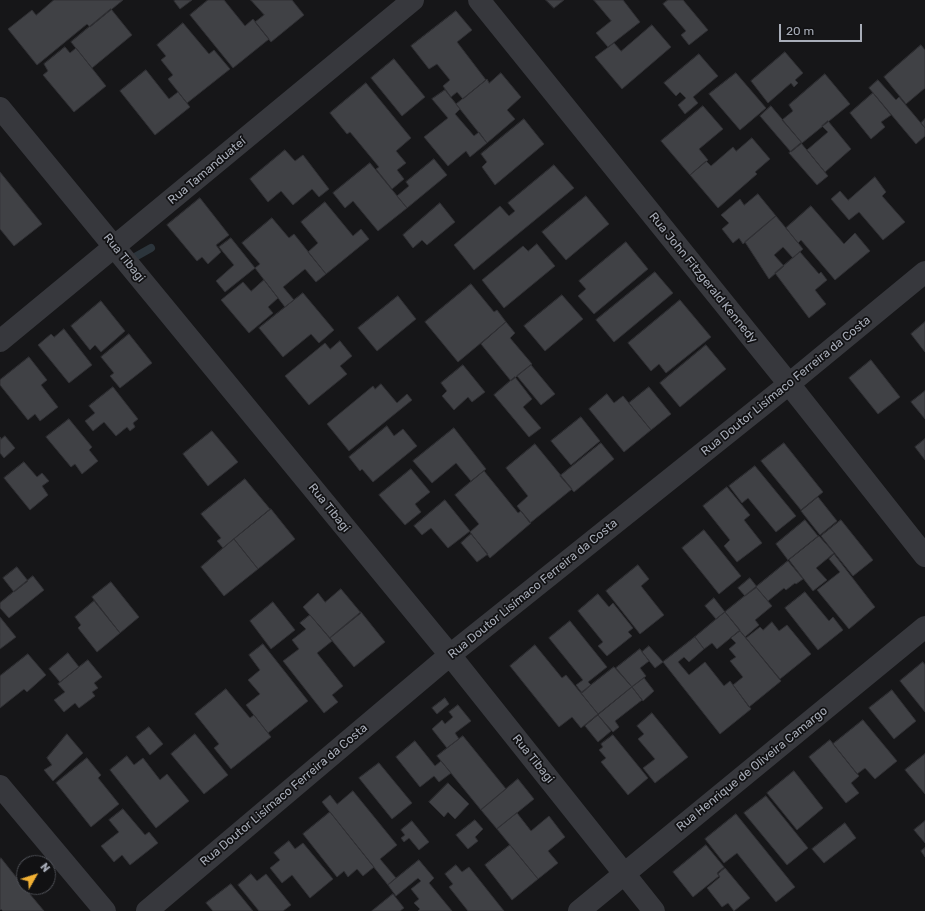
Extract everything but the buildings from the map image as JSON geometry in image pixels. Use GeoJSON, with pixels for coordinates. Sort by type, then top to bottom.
{"type":"FeatureCollection","features":[{"type":"Feature","properties":{"kind":"street","name":"Rua Tamanduateí"},"geometry":{"type":"LineString","coordinates":[[0,341],[413,0]]}},
{"type":"Feature","properties":{"kind":"street","name":"Rua John Fitzgerald Kennedy"},"geometry":{"type":"LineString","coordinates":[[479,0],[789,384],[925,556]]}},
{"type":"Feature","properties":{"kind":"street","name":"Rua Tibagi"},"geometry":{"type":"LineString","coordinates":[[0,108],[450,655],[654,911]]}},
{"type":"Feature","properties":{"kind":"street","name":"Rua Doutor Lisímaco Ferreira da Costa"},"geometry":{"type":"LineString","coordinates":[[147,911],[450,655],[789,384],[925,272]]}},
{"type":"Feature","properties":{"kind":"street","name":"Rua Henrique de Oliveira Camargo"},"geometry":{"type":"LineString","coordinates":[[579,911],[925,627]]}},
{"type":"Feature","properties":{"kind":"street"},"geometry":{"type":"LineString","coordinates":[[0,786],[105,911]]}},
{"type":"Feature","properties":{"kind":"waterway"},"geometry":{"type":"LineString","coordinates":[[135,257],[151,248]]}}]}
